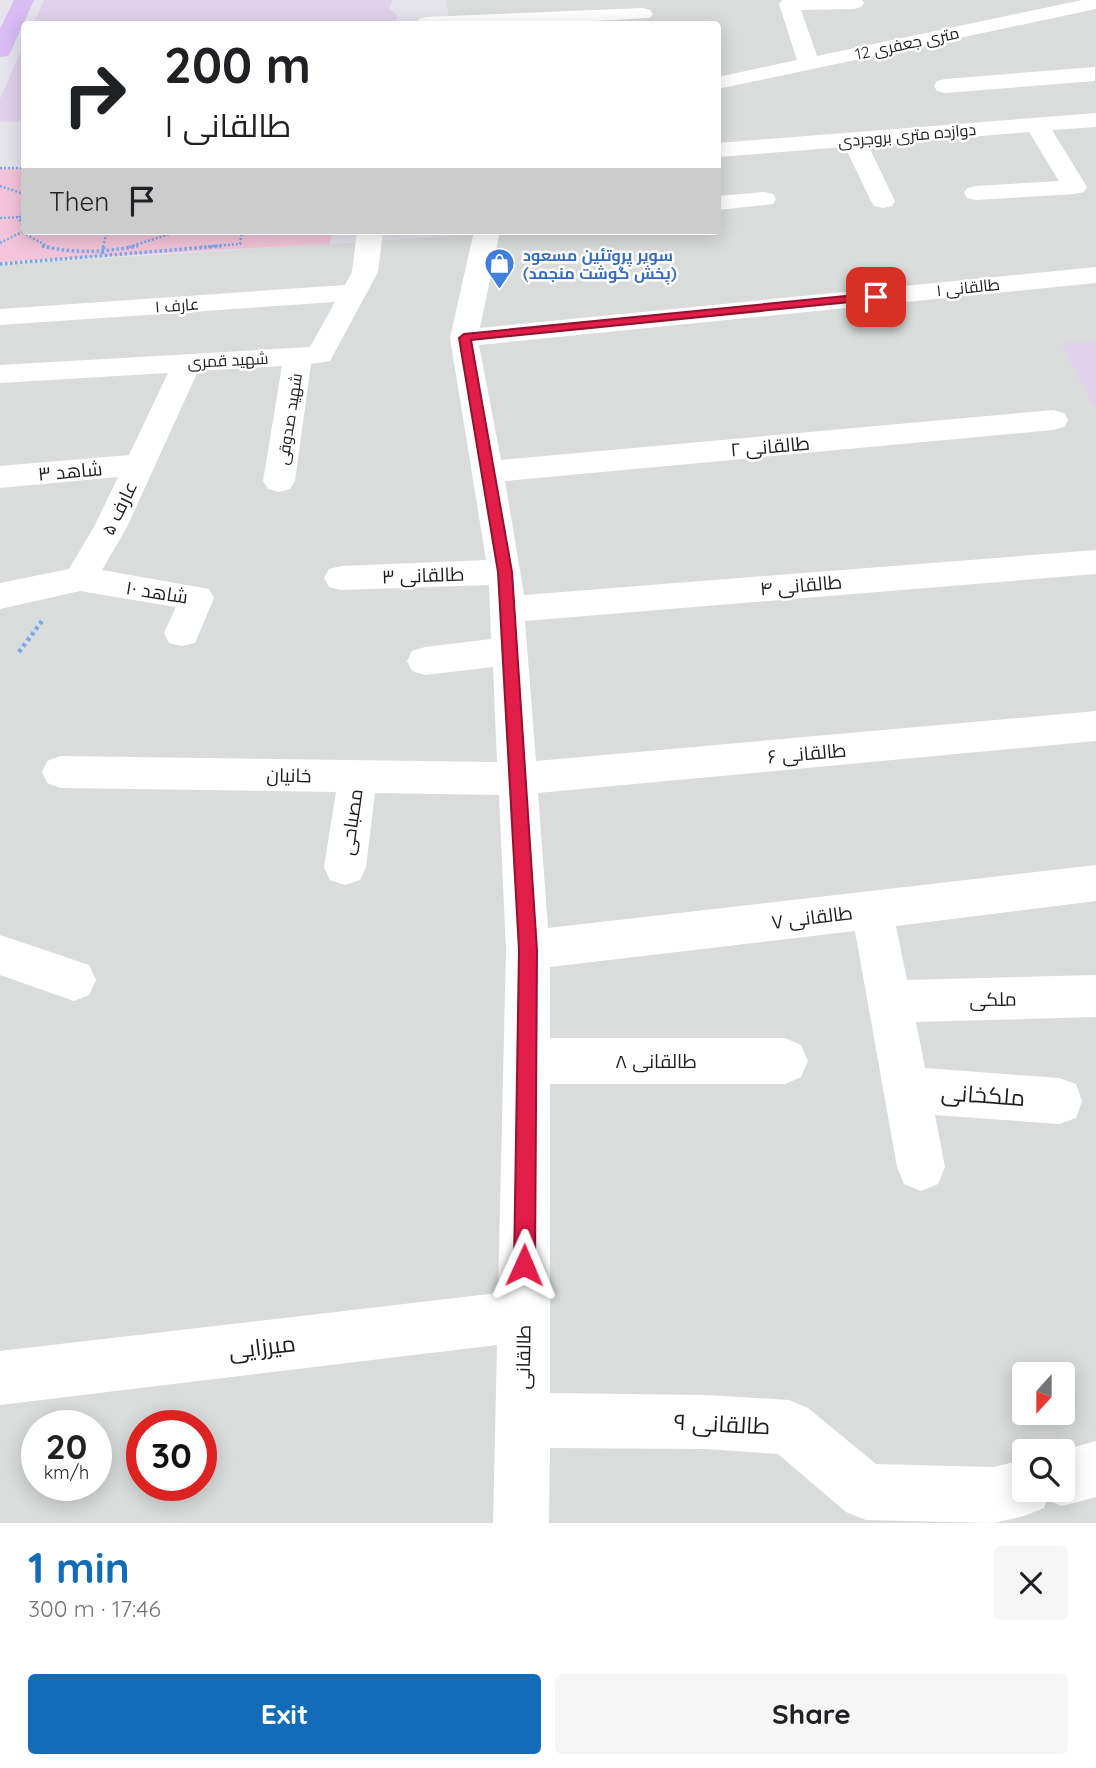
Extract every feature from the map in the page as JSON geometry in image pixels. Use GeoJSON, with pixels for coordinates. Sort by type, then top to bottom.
{"type":"FeatureCollection","features":[{"type":"Feature","properties":{"kind":"main road"},"geometry":{"type":"LineString","coordinates":[[0,51],[24,0]]}},
{"type":"Feature","properties":{"kind":"street"},"geometry":{"type":"LineString","coordinates":[[426,21],[427,0]]}},
{"type":"Feature","properties":{"kind":"street","name":"12 متری جعفری"},"geometry":{"type":"LineString","coordinates":[[721,82],[1096,2]]}},
{"type":"Feature","properties":{"kind":"street"},"geometry":{"type":"LineString","coordinates":[[808,64],[789,4],[853,4]]}},
{"type":"Feature","properties":{"kind":"street"},"geometry":{"type":"LineString","coordinates":[[959,6],[970,29]]}},
{"type":"Feature","properties":{"kind":"street"},"geometry":{"type":"LineString","coordinates":[[491,21],[643,14]]}},
{"type":"Feature","properties":{"kind":"street"},"geometry":{"type":"LineString","coordinates":[[944,86],[1095,74]]}},
{"type":"Feature","properties":{"kind":"street"},"geometry":{"type":"LineString","coordinates":[[1018,80],[1075,187],[1085,202],[1096,201]]}},
{"type":"Feature","properties":{"kind":"street","name":"دوازده متری بروجردی"},"geometry":{"type":"LineString","coordinates":[[721,150],[1096,120]]}},
{"type":"Feature","properties":{"kind":"street"},"geometry":{"type":"LineString","coordinates":[[853,139],[883,201]]}},
{"type":"Feature","properties":{"kind":"street"},"geometry":{"type":"LineString","coordinates":[[976,193],[1075,187]]}},
{"type":"Feature","properties":{"kind":"street"},"geometry":{"type":"LineString","coordinates":[[721,203],[764,199]]}},
{"type":"Feature","properties":{"kind":"street","name":"شهید قمری"},"geometry":{"type":"LineString","coordinates":[[0,374],[320,355],[365,272],[370,235]]}},
{"type":"Feature","properties":{"kind":"street","name":"طالقانی"},"geometry":{"type":"LineString","coordinates":[[486,235],[464,338],[506,590],[528,950],[521,1523]]}},
{"type":"Feature","properties":{"kind":"street","name":"طالقانی ۱"},"geometry":{"type":"LineString","coordinates":[[464,338],[1096,275]]}},
{"type":"Feature","properties":{"kind":"street","name":"عارف ۱"},"geometry":{"type":"LineString","coordinates":[[0,317],[355,292]]}},
{"type":"Feature","properties":{"kind":"street","name":"شهید صدوقی"},"geometry":{"type":"LineString","coordinates":[[279,481],[298,356]]}},
{"type":"Feature","properties":{"kind":"street","name":"عارف ۵"},"geometry":{"type":"LineString","coordinates":[[80,579],[111,527],[188,362]]}},
{"type":"Feature","properties":{"kind":"street","name":"طالقانی ۲"},"geometry":{"type":"LineString","coordinates":[[487,472],[1053,420]]}},
{"type":"Feature","properties":{"kind":"street","name":"شاهد ۳"},"geometry":{"type":"LineString","coordinates":[[0,477],[139,465]]}},
{"type":"Feature","properties":{"kind":"street","name":"طالقانی ۴"},"geometry":{"type":"LineString","coordinates":[[506,590],[1096,562]]}},
{"type":"Feature","properties":{"kind":"street"},"geometry":{"type":"LineString","coordinates":[[0,596],[80,579]]}},
{"type":"Feature","properties":{"kind":"street","name":"شاهد ۱۰"},"geometry":{"type":"LineString","coordinates":[[80,579],[197,598],[181,633]]}},
{"type":"Feature","properties":{"kind":"street","name":"طالقانی ۳"},"geometry":{"type":"LineString","coordinates":[[341,579],[506,590]]}},
{"type":"Feature","properties":{"kind":"street"},"geometry":{"type":"LineString","coordinates":[[425,661],[510,651]]}},
{"type":"Feature","properties":{"kind":"street","name":"طالقانی ۶"},"geometry":{"type":"LineString","coordinates":[[517,779],[1096,726]]}},
{"type":"Feature","properties":{"kind":"street","name":"خانیان"},"geometry":{"type":"LineString","coordinates":[[61,772],[517,779]]}},
{"type":"Feature","properties":{"kind":"street","name":"مصباحی"},"geometry":{"type":"LineString","coordinates":[[345,867],[358,776]]}},
{"type":"Feature","properties":{"kind":"street","name":"طالقانی ۷"},"geometry":{"type":"LineString","coordinates":[[528,950],[1096,883]]}},
{"type":"Feature","properties":{"kind":"street"},"geometry":{"type":"LineString","coordinates":[[872,910],[921,1167]]}},
{"type":"Feature","properties":{"kind":"street"},"geometry":{"type":"LineString","coordinates":[[0,955],[74,980]]}},
{"type":"Feature","properties":{"kind":"street","name":"ملکی"},"geometry":{"type":"LineString","coordinates":[[890,1002],[1096,996]]}},
{"type":"Feature","properties":{"kind":"street","name":"طالقانی ۸"},"geometry":{"type":"LineString","coordinates":[[527,1061],[785,1060]]}},
{"type":"Feature","properties":{"kind":"street","name":"ملکخانی"},"geometry":{"type":"LineString","coordinates":[[906,1090],[1059,1101]]}},
{"type":"Feature","properties":{"kind":"street","name":"میرزایی"},"geometry":{"type":"LineString","coordinates":[[0,1378],[524,1316]]}},
{"type":"Feature","properties":{"kind":"street","name":"طالقانی ۹"},"geometry":{"type":"LineString","coordinates":[[522,1420],[706,1422],[789,1427],[866,1492],[908,1508],[1012,1491]]}},
{"type":"Feature","properties":{"kind":"street"},"geometry":{"type":"LineString","coordinates":[[1075,1475],[1096,1469]]}},
{"type":"Feature","properties":{"kind":"path"},"geometry":{"type":"LineString","coordinates":[[0,168],[21,168]]}},
{"type":"Feature","properties":{"kind":"path"},"geometry":{"type":"LineString","coordinates":[[0,186],[21,193]]}},
{"type":"Feature","properties":{"kind":"path"},"geometry":{"type":"LineString","coordinates":[[21,214],[21,227]]}},
{"type":"Feature","properties":{"kind":"path"},"geometry":{"type":"LineString","coordinates":[[0,218],[19,218]]}},
{"type":"Feature","properties":{"kind":"path"},"geometry":{"type":"LineString","coordinates":[[0,243],[21,232]]}},
{"type":"Feature","properties":{"kind":"path"},"geometry":{"type":"LineString","coordinates":[[27,235],[43,245],[102,254],[135,248],[169,235]]}},
{"type":"Feature","properties":{"kind":"path"},"geometry":{"type":"LineString","coordinates":[[102,254],[106,235]]}},
{"type":"Feature","properties":{"kind":"path"},"geometry":{"type":"LineString","coordinates":[[0,264],[240,244],[241,235]]}},
{"type":"Feature","properties":{"kind":"shaded area"},"geometry":{"type":"Polygon","coordinates":[[[44,0],[393,0],[389,9],[397,14],[396,21],[34,21],[44,0]]]}},
{"type":"Feature","properties":{"kind":"shaded area"},"geometry":{"type":"Polygon","coordinates":[[[446,0],[1096,0],[1096,1523],[0,1523],[0,265],[471,235],[721,235],[721,21],[450,21],[446,0]]]}},
{"type":"Feature","properties":{"kind":"shaded area"},"geometry":{"type":"Polygon","coordinates":[[[21,51],[21,121],[0,122],[0,99],[21,51]]]}},
{"type":"Feature","properties":{"kind":"shaded area"},"geometry":{"type":"Polygon","coordinates":[[[21,168],[21,235],[332,235],[329,244],[0,262],[0,169],[21,168]]]}},
{"type":"Feature","properties":{"kind":"shaded area"},"geometry":{"type":"Polygon","coordinates":[[[1096,342],[1096,407],[1094,407],[1061,343],[1096,342]]]}},
{"type":"Feature","properties":{"kind":"place","name":"سوپر پروتئین مسعود (پخش گوشت منجمد)"},"geometry":{"type":"Point","coordinates":[500,291]}},
{"type":"Feature","properties":{"kind":"route"},"geometry":{"type":"LineString","coordinates":[[524,1265],[528,950],[505,572],[464,338],[876,297]]}}]}
